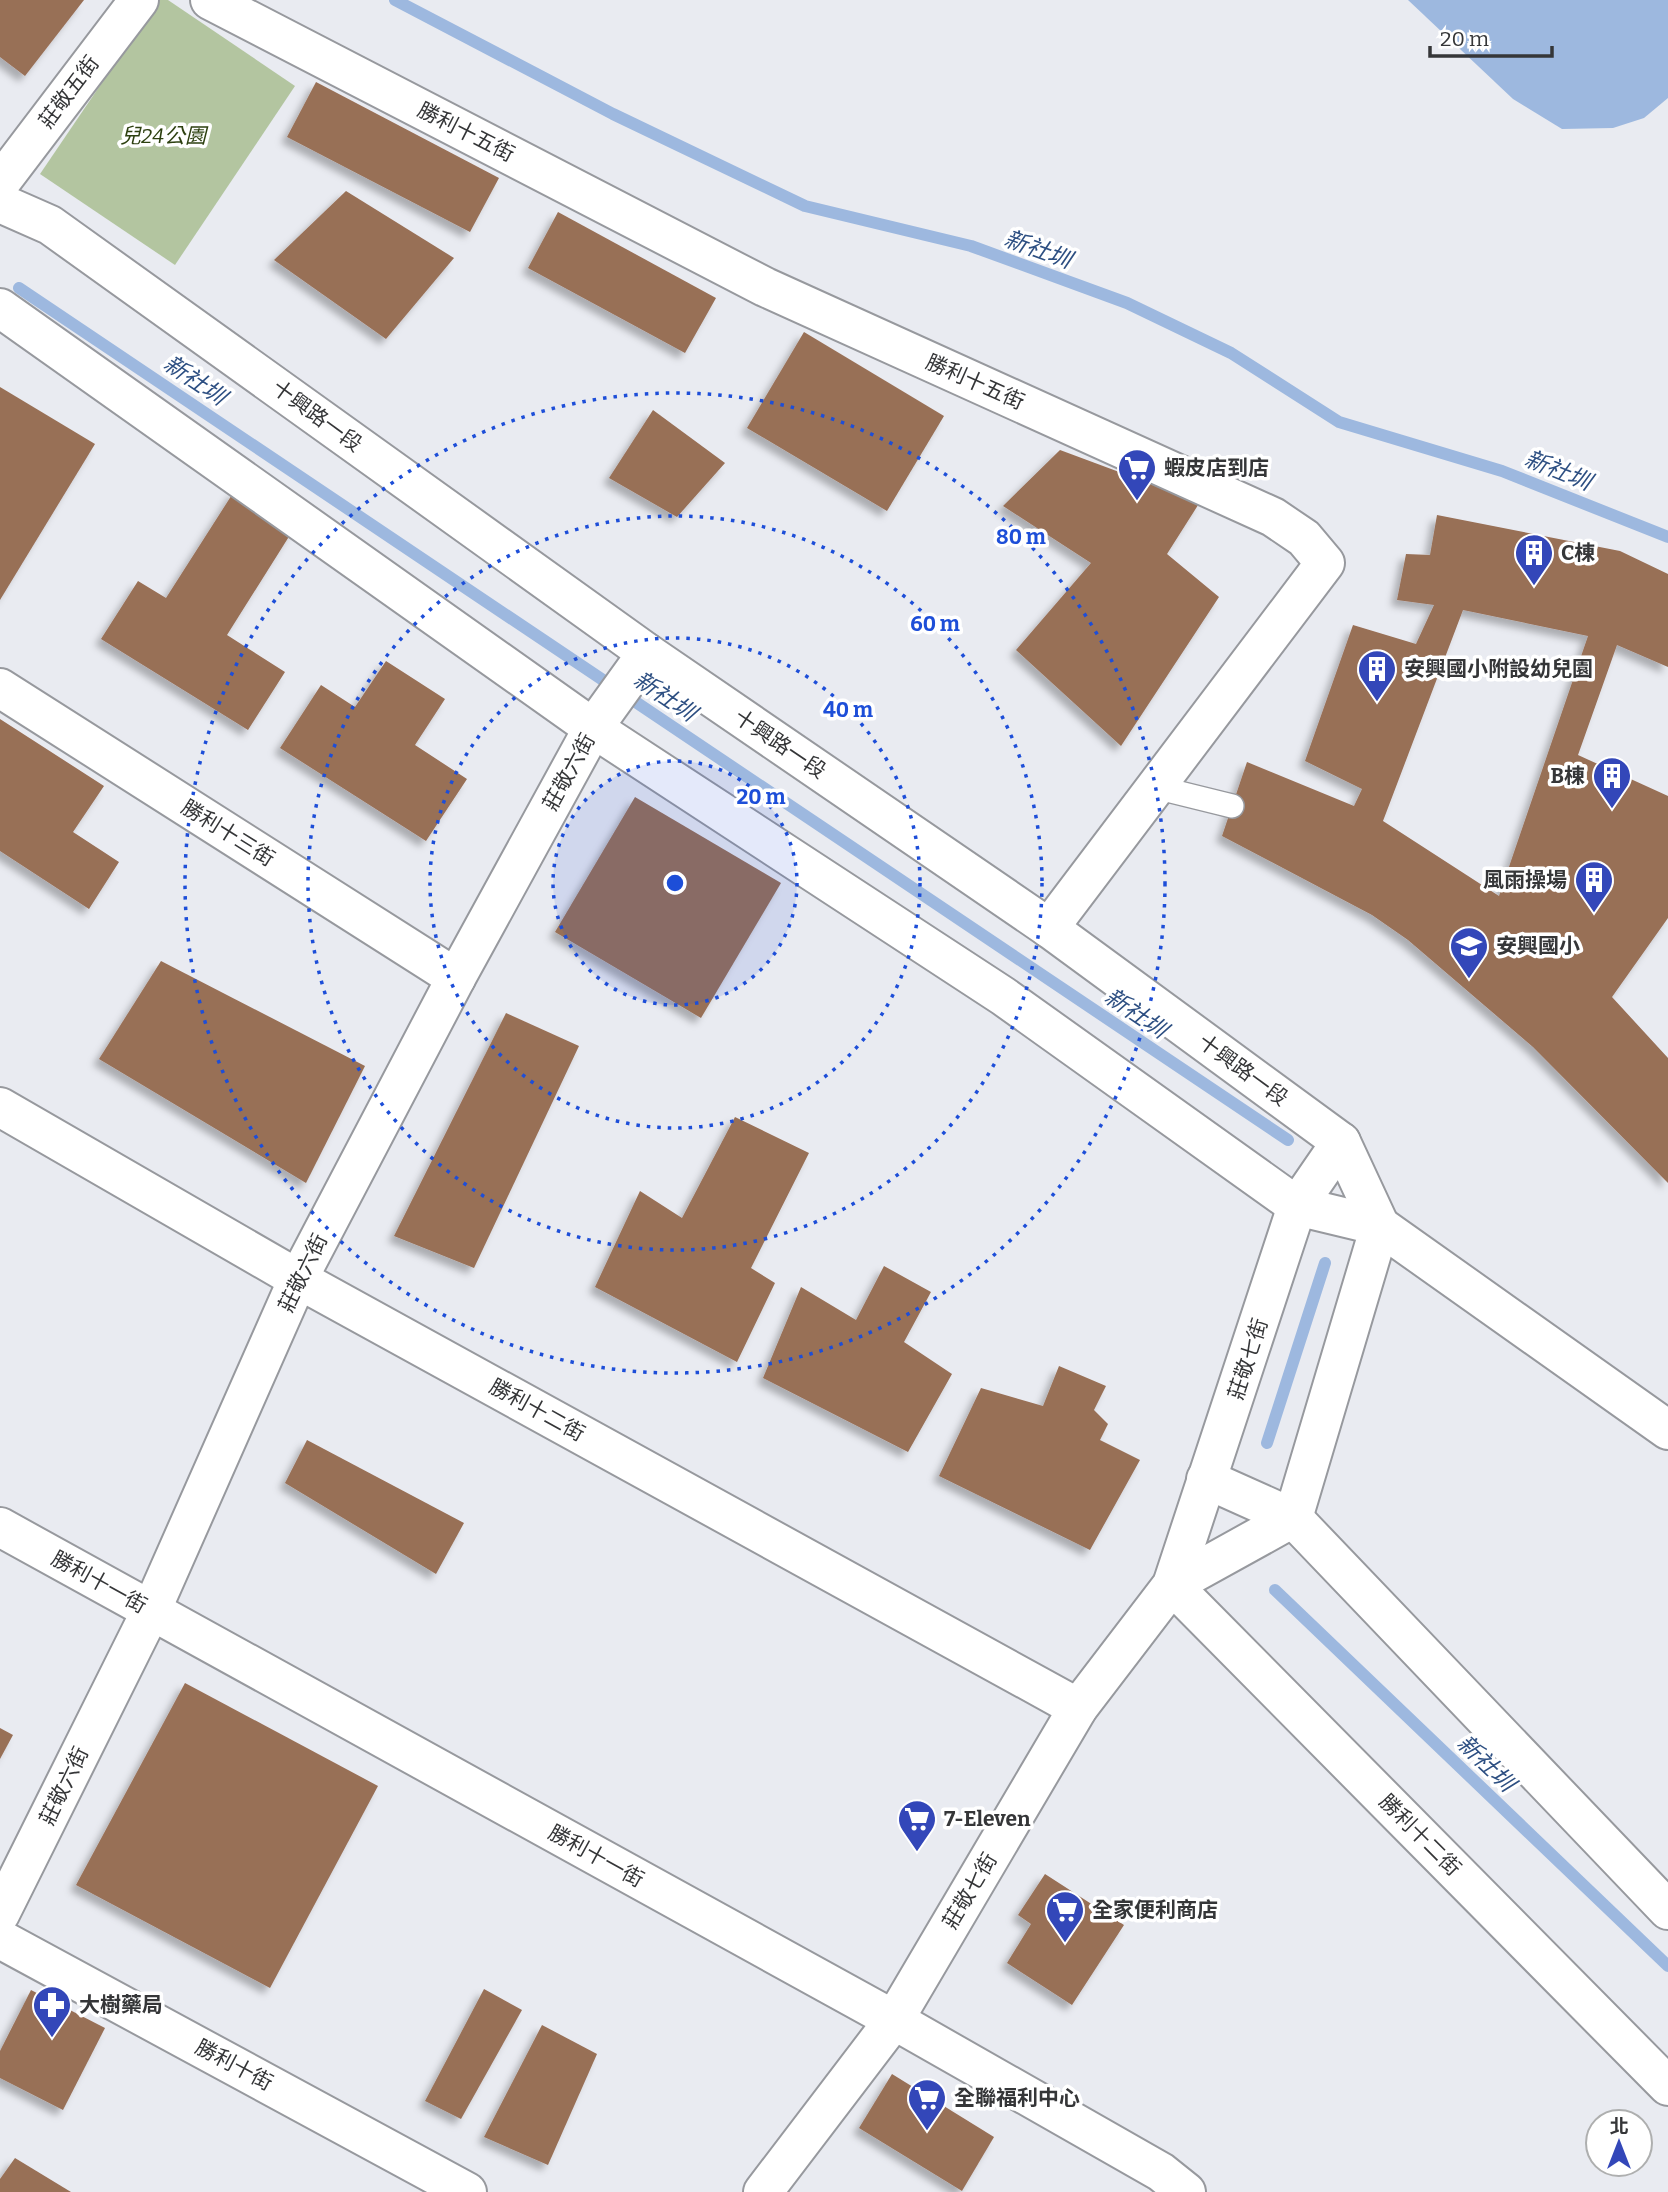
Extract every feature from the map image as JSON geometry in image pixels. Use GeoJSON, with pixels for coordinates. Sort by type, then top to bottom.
{"type":"FeatureCollection","features":[{"type":"Feature","properties":{"kind":"street","name":"莊敬五街"},"geometry":{"type":"LineString","coordinates":[[0,183],[139,0]]}},
{"type":"Feature","properties":{"kind":"street","name":"勝利十五街"},"geometry":{"type":"LineString","coordinates":[[224,3],[765,287],[1273,517],[1304,538],[1325,563],[1049,928]]}},
{"type":"Feature","properties":{"kind":"street","name":"十興路一段"},"geometry":{"type":"LineString","coordinates":[[0,203],[50,225],[647,653],[1049,928],[1341,1142],[1380,1226]]}},
{"type":"Feature","properties":{"kind":"street","name":"十興路一段"},"geometry":{"type":"LineString","coordinates":[[0,309],[593,728],[1003,996],[1297,1206],[1380,1226],[1668,1430]]}},
{"type":"Feature","properties":{"kind":"street","name":"莊敬六街"},"geometry":{"type":"LineString","coordinates":[[0,1914],[151,1611],[298,1279],[456,978],[593,728],[647,653]]}},
{"type":"Feature","properties":{"kind":"street","name":"勝利十三街"},"geometry":{"type":"LineString","coordinates":[[0,688],[456,978]]}},
{"type":"Feature","properties":{"kind":"street","name":"勝利十二街"},"geometry":{"type":"LineString","coordinates":[[0,1107],[298,1279],[1078,1708]]}},
{"type":"Feature","properties":{"kind":"street","name":"莊敬七街"},"geometry":{"type":"LineString","coordinates":[[763,2192],[894,2020],[1078,1708],[1172,1585],[1297,1206],[1341,1142]]}},
{"type":"Feature","properties":{"kind":"street"},"geometry":{"type":"LineString","coordinates":[[1293,1518],[1380,1226]]}},
{"type":"Feature","properties":{"kind":"street"},"geometry":{"type":"LineString","coordinates":[[1206,1479],[1293,1518],[1668,1910]]}},
{"type":"Feature","properties":{"kind":"street","name":"莊敬七街"},"geometry":{"type":"LineString","coordinates":[[1172,1585],[1293,1518]]}},
{"type":"Feature","properties":{"kind":"street","name":"勝利十一街"},"geometry":{"type":"LineString","coordinates":[[0,1527],[894,2020],[1161,2172],[1186,2192]]}},
{"type":"Feature","properties":{"kind":"street","name":"勝利十二街"},"geometry":{"type":"LineString","coordinates":[[1172,1585],[1668,2086]]}},
{"type":"Feature","properties":{"kind":"street","name":"勝利十街"},"geometry":{"type":"LineString","coordinates":[[0,1939],[467,2192]]}},
{"type":"Feature","properties":{"kind":"lane"},"geometry":{"type":"LineString","coordinates":[[1155,787],[1232,806]]}},
{"type":"Feature","properties":{"kind":"green space","name":"兒24公園"},"geometry":{"type":"Polygon","coordinates":[[[158,0],[168,0],[295,86],[175,265],[40,174],[158,0]]]}},
{"type":"Feature","properties":{"kind":"water"},"geometry":{"type":"Polygon","coordinates":[[[1408,0],[1668,0],[1668,98],[1644,118],[1613,128],[1562,129],[1513,99],[1408,0]]]}},
{"type":"Feature","properties":{"kind":"building"},"geometry":{"type":"Polygon","coordinates":[[[0,0],[84,0],[25,76],[0,57],[0,0]]]}},
{"type":"Feature","properties":{"kind":"building"},"geometry":{"type":"Polygon","coordinates":[[[316,82],[499,178],[470,232],[287,137],[316,82]]]}},
{"type":"Feature","properties":{"kind":"building"},"geometry":{"type":"Polygon","coordinates":[[[346,191],[454,258],[386,339],[274,260],[346,191]]]}},
{"type":"Feature","properties":{"kind":"building"},"geometry":{"type":"Polygon","coordinates":[[[558,212],[716,298],[685,353],[528,268],[558,212]]]}},
{"type":"Feature","properties":{"kind":"building"},"geometry":{"type":"Polygon","coordinates":[[[804,332],[944,416],[887,511],[747,428],[804,332]]]}},
{"type":"Feature","properties":{"kind":"building"},"geometry":{"type":"Polygon","coordinates":[[[0,387],[95,444],[0,600],[0,387]]]}},
{"type":"Feature","properties":{"kind":"building"},"geometry":{"type":"Polygon","coordinates":[[[653,410],[725,463],[677,517],[609,478],[653,410]]]}},
{"type":"Feature","properties":{"kind":"building"},"geometry":{"type":"Polygon","coordinates":[[[1060,450],[1200,502],[1167,554],[1219,597],[1121,746],[1016,650],[1091,563],[1003,506],[1060,450]]]}},
{"type":"Feature","properties":{"kind":"building"},"geometry":{"type":"Polygon","coordinates":[[[235,490],[295,527],[227,635],[285,672],[248,730],[101,639],[138,581],[166,598],[235,490]]]}},
{"type":"Feature","properties":{"kind":"building"},"geometry":{"type":"Polygon","coordinates":[[[1437,515],[1620,551],[1668,574],[1668,667],[1617,645],[1578,755],[1668,796],[1668,918],[1612,997],[1668,1058],[1668,1183],[1533,1047],[1408,940],[1372,915],[1222,836],[1247,762],[1354,806],[1362,789],[1305,761],[1353,625],[1416,644],[1434,605],[1397,600],[1406,554],[1430,555],[1437,515]],[[1463,610],[1383,821],[1499,896],[1588,636],[1463,610]]]}},
{"type":"Feature","properties":{"kind":"building"},"geometry":{"type":"Polygon","coordinates":[[[386,661],[445,699],[415,745],[467,779],[426,841],[280,748],[321,685],[355,707],[386,661]]]}},
{"type":"Feature","properties":{"kind":"building"},"geometry":{"type":"Polygon","coordinates":[[[0,719],[104,786],[73,832],[119,862],[89,909],[0,851],[0,719]]]}},
{"type":"Feature","properties":{"kind":"building"},"geometry":{"type":"Polygon","coordinates":[[[635,797],[781,883],[701,1018],[555,932],[635,797]]]}},
{"type":"Feature","properties":{"kind":"building"},"geometry":{"type":"Polygon","coordinates":[[[161,961],[365,1066],[306,1183],[99,1059],[161,961]]]}},
{"type":"Feature","properties":{"kind":"building"},"geometry":{"type":"Polygon","coordinates":[[[506,1013],[579,1046],[474,1268],[394,1236],[506,1013]]]}},
{"type":"Feature","properties":{"kind":"building"},"geometry":{"type":"Polygon","coordinates":[[[735,1117],[809,1153],[751,1268],[775,1283],[737,1362],[595,1287],[640,1191],[682,1218],[735,1117]]]}},
{"type":"Feature","properties":{"kind":"building"},"geometry":{"type":"Polygon","coordinates":[[[884,1266],[931,1292],[904,1342],[952,1374],[908,1452],[763,1378],[801,1287],[856,1320],[884,1266]]]}},
{"type":"Feature","properties":{"kind":"building"},"geometry":{"type":"Polygon","coordinates":[[[1059,1366],[1106,1386],[1094,1410],[1108,1424],[1100,1440],[1140,1460],[1090,1550],[939,1476],[981,1388],[1043,1406],[1059,1366]]]}},
{"type":"Feature","properties":{"kind":"building"},"geometry":{"type":"Polygon","coordinates":[[[307,1440],[464,1523],[436,1574],[285,1483],[307,1440]]]}},
{"type":"Feature","properties":{"kind":"building"},"geometry":{"type":"Polygon","coordinates":[[[185,1683],[378,1786],[270,1988],[76,1885],[185,1683]]]}},
{"type":"Feature","properties":{"kind":"building"},"geometry":{"type":"Polygon","coordinates":[[[0,1728],[13,1735],[0,1759],[0,1728]]]}},
{"type":"Feature","properties":{"kind":"building","name":"全家便利商店"},"geometry":{"type":"Polygon","coordinates":[[[1045,1874],[1124,1925],[1072,2005],[1007,1963],[1031,1924],[1018,1915],[1045,1874]]]}},
{"type":"Feature","properties":{"kind":"building"},"geometry":{"type":"Polygon","coordinates":[[[484,1989],[522,2010],[461,2119],[425,2101],[484,1989]]]}},
{"type":"Feature","properties":{"kind":"building","name":"大樹藥局"},"geometry":{"type":"Polygon","coordinates":[[[31,1990],[105,2028],[63,2110],[0,2078],[0,2051],[31,1990]]]}},
{"type":"Feature","properties":{"kind":"building"},"geometry":{"type":"Polygon","coordinates":[[[542,2025],[597,2054],[548,2165],[484,2137],[542,2025]]]}},
{"type":"Feature","properties":{"kind":"building","name":"全聯福利中心"},"geometry":{"type":"Polygon","coordinates":[[[892,2074],[994,2137],[962,2191],[859,2128],[892,2074]]]}},
{"type":"Feature","properties":{"kind":"building"},"geometry":{"type":"Polygon","coordinates":[[[15,2158],[71,2192],[0,2192],[0,2179],[15,2158]]]}},
{"type":"Feature","properties":{"kind":"waterway","name":"新社圳"},"geometry":{"type":"LineString","coordinates":[[395,0],[613,114],[805,206],[971,246],[1127,303],[1231,353],[1339,422],[1502,471],[1668,537]]}},
{"type":"Feature","properties":{"kind":"waterway","name":"新社圳"},"geometry":{"type":"LineString","coordinates":[[19,288],[1288,1140]]}},
{"type":"Feature","properties":{"kind":"waterway","name":"新社圳"},"geometry":{"type":"LineString","coordinates":[[1267,1443],[1325,1263]]}},
{"type":"Feature","properties":{"kind":"waterway","name":"新社圳"},"geometry":{"type":"LineString","coordinates":[[1275,1590],[1668,1966]]}},
{"type":"Feature","properties":{"kind":"place","name":"蝦皮店到店"},"geometry":{"type":"Point","coordinates":[1137,502]}},
{"type":"Feature","properties":{"kind":"place","name":"C棟"},"geometry":{"type":"Point","coordinates":[1534,587]}},
{"type":"Feature","properties":{"kind":"place","name":"安興國小附設幼兒園"},"geometry":{"type":"Point","coordinates":[1377,703]}},
{"type":"Feature","properties":{"kind":"place","name":"B棟"},"geometry":{"type":"Point","coordinates":[1612,810]}},
{"type":"Feature","properties":{"kind":"place","name":"風雨操場"},"geometry":{"type":"Point","coordinates":[1594,914]}},
{"type":"Feature","properties":{"kind":"place","name":"安興國小"},"geometry":{"type":"Point","coordinates":[1469,980]}},
{"type":"Feature","properties":{"kind":"place","name":"7-Eleven"},"geometry":{"type":"Point","coordinates":[917,1853]}},
{"type":"Feature","properties":{"kind":"place","name":"全家便利商店"},"geometry":{"type":"Point","coordinates":[1065,1944]}},
{"type":"Feature","properties":{"kind":"place","name":"大樹藥局"},"geometry":{"type":"Point","coordinates":[52,2039]}},
{"type":"Feature","properties":{"kind":"place","name":"全聯福利中心"},"geometry":{"type":"Point","coordinates":[927,2132]}}]}
